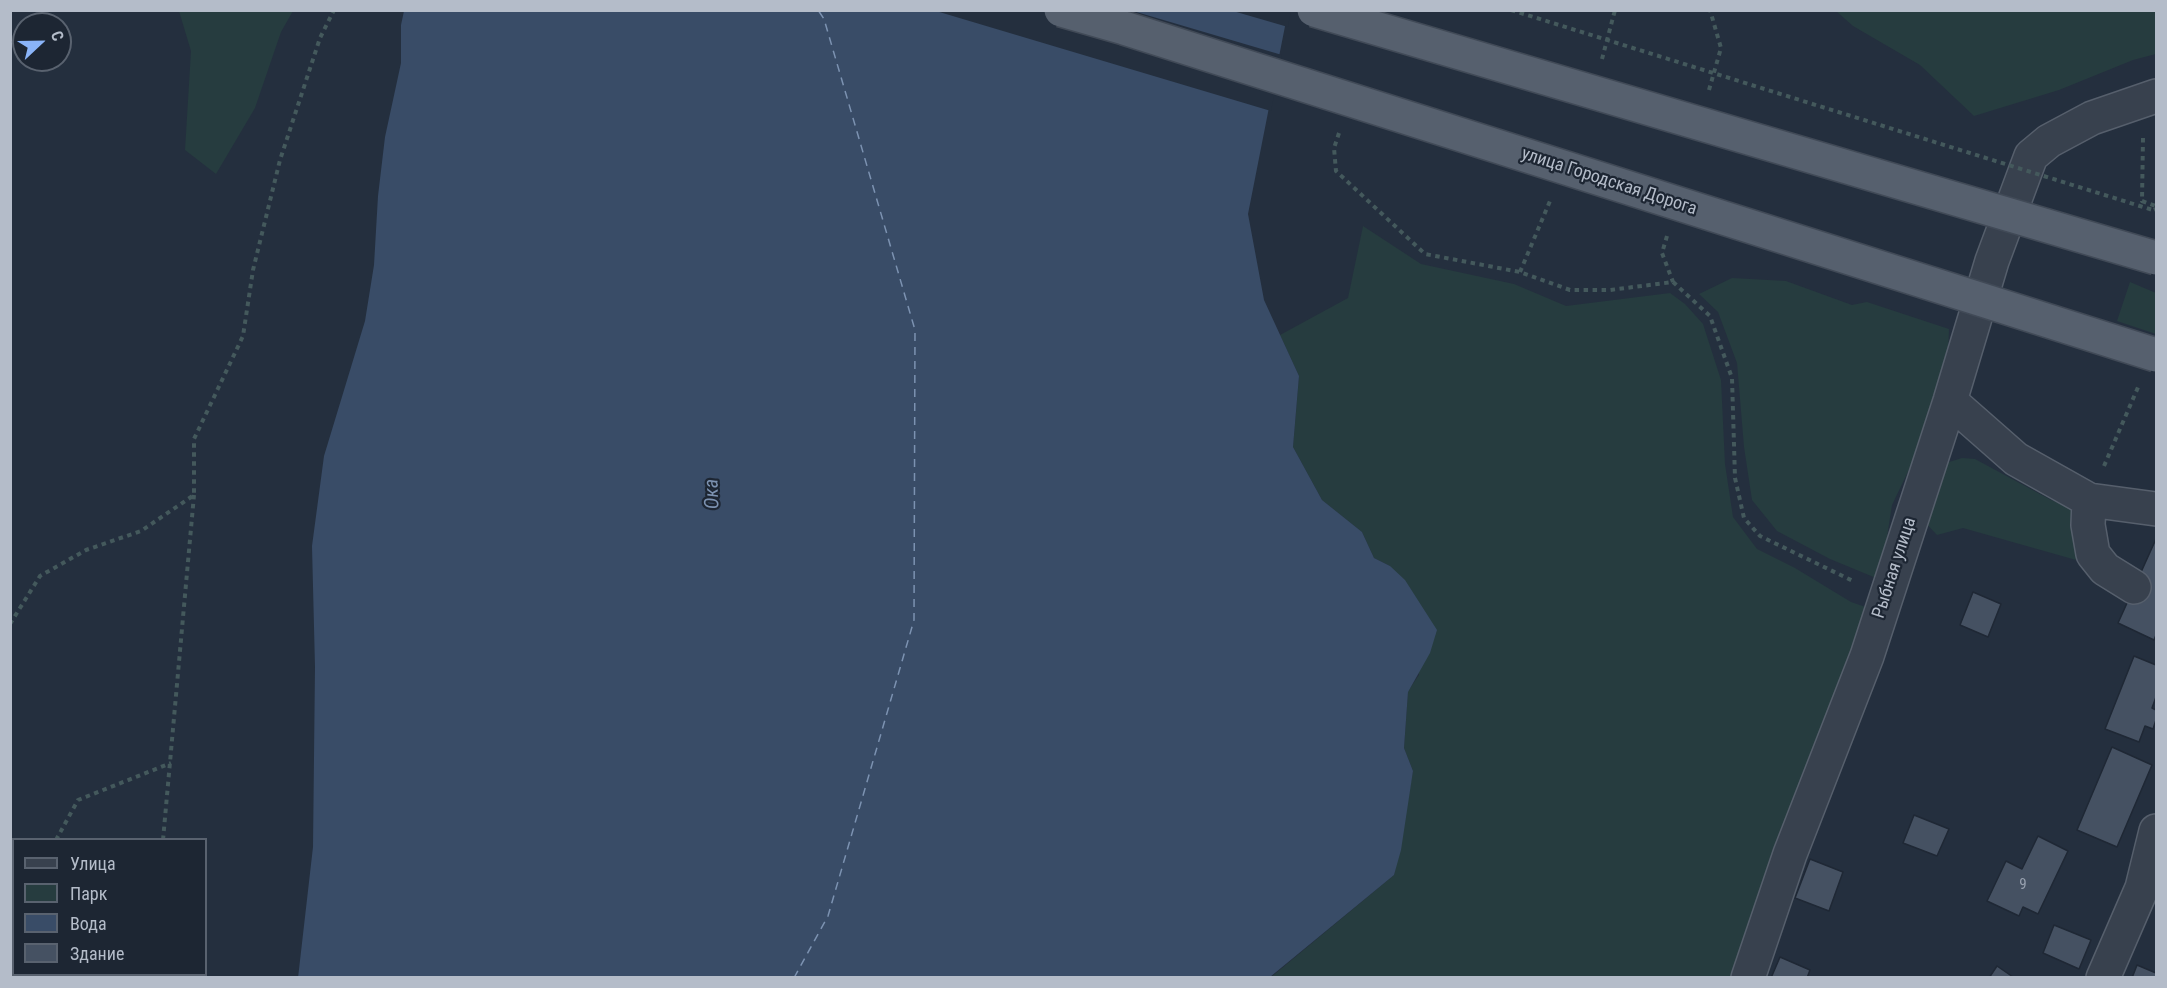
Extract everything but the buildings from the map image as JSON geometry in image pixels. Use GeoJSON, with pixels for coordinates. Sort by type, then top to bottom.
{"type":"FeatureCollection","features":[{"type":"Feature","properties":{"kind":"main road","name":"улица Городская Дорога"},"geometry":{"type":"LineString","coordinates":[[1061,10],[1124,28],[2149,368]]}},
{"type":"Feature","properties":{"kind":"main road"},"geometry":{"type":"LineString","coordinates":[[1314,10],[2157,258]]}},
{"type":"Feature","properties":{"kind":"street","name":"Рыбная улица"},"geometry":{"type":"LineString","coordinates":[[1748,978],[1790,854],[1867,656],[1950,401],[1992,261],[2031,156],[2049,141],[2092,118],[2150,99]]}},
{"type":"Feature","properties":{"kind":"street"},"geometry":{"type":"LineString","coordinates":[[1950,401],[2016,459],[2089,500],[2157,509]]}},
{"type":"Feature","properties":{"kind":"street"},"geometry":{"type":"LineString","coordinates":[[2089,500],[2088,525],[2093,554],[2105,569],[2134,587]]}},
{"type":"Feature","properties":{"kind":"street"},"geometry":{"type":"LineString","coordinates":[[2103,978],[2142,888],[2157,831]]}},
{"type":"Feature","properties":{"kind":"path"},"geometry":{"type":"LineString","coordinates":[[164,838],[194,495],[194,439],[243,336],[253,270],[280,160],[320,38],[334,10]]}},
{"type":"Feature","properties":{"kind":"path"},"geometry":{"type":"LineString","coordinates":[[1511,10],[2156,209]]}},
{"type":"Feature","properties":{"kind":"path"},"geometry":{"type":"LineString","coordinates":[[2150,99],[2142,201],[2156,209]]}},
{"type":"Feature","properties":{"kind":"path"},"geometry":{"type":"LineString","coordinates":[[1341,127],[1334,148],[1336,171],[1425,254],[1520,272],[1570,290],[1610,290],[1673,282],[1710,316],[1732,378],[1735,478],[1744,518],[1760,536],[1885,597]]}},
{"type":"Feature","properties":{"kind":"path"},"geometry":{"type":"LineString","coordinates":[[2089,500],[2149,368]]}},
{"type":"Feature","properties":{"kind":"path"},"geometry":{"type":"LineString","coordinates":[[10,624],[40,576],[86,550],[141,531],[194,495]]}},
{"type":"Feature","properties":{"kind":"path"},"geometry":{"type":"LineString","coordinates":[[57,838],[78,800],[171,763]]}},
{"type":"Feature","properties":{"kind":"green space"},"geometry":{"type":"Polygon","coordinates":[[[179,11],[293,11],[281,32],[255,108],[216,174],[185,150],[191,51],[179,11]]]}},
{"type":"Feature","properties":{"kind":"green space"},"geometry":{"type":"Polygon","coordinates":[[[1836,11],[2156,11],[2156,54],[2133,60],[2059,90],[1974,116],[1920,65],[1853,26],[1836,11]]]}},
{"type":"Feature","properties":{"kind":"green space"},"geometry":{"type":"Polygon","coordinates":[[[1363,226],[1421,264],[1514,284],[1566,306],[1670,293],[1685,304],[1703,324],[1721,380],[1725,464],[1733,517],[1757,549],[1795,568],[1851,602],[1892,616],[1759,977],[1270,978],[1394,875],[1413,771],[1404,748],[1408,691],[1419,675],[1390,566],[1374,558],[1362,532],[1322,500],[1293,447],[1299,376],[1280,335],[1348,298],[1363,226]]]}},
{"type":"Feature","properties":{"kind":"green space"},"geometry":{"type":"Polygon","coordinates":[[[1732,278],[1786,281],[1852,305],[1867,302],[1949,329],[1948,355],[1940,386],[1928,414],[1928,430],[1892,505],[1884,556],[1876,578],[1830,559],[1777,531],[1752,500],[1744,447],[1737,363],[1718,312],[1699,294],[1732,278]]]}},
{"type":"Feature","properties":{"kind":"green space"},"geometry":{"type":"Polygon","coordinates":[[[2130,282],[2156,293],[2156,334],[2117,321],[2130,282]]]}},
{"type":"Feature","properties":{"kind":"green space"},"geometry":{"type":"Polygon","coordinates":[[[1962,458],[1975,459],[2051,500],[2080,511],[2076,560],[1963,528],[1937,535],[1921,518],[1946,463],[1962,458]]]}},
{"type":"Feature","properties":{"kind":"water","name":"Ока"},"geometry":{"type":"Polygon","coordinates":[[[404,11],[1288,11],[1248,214],[1264,300],[1299,376],[1293,447],[1322,500],[1362,532],[1374,558],[1390,566],[1405,580],[1437,630],[1430,653],[1408,692],[1404,748],[1413,771],[1401,850],[1394,875],[1270,977],[298,978],[313,847],[315,667],[312,546],[324,456],[365,321],[374,265],[378,196],[385,137],[401,63],[401,25],[404,11]]]}},
{"type":"Feature","properties":{"kind":"pier"},"geometry":{"type":"Polygon","coordinates":[[[1233,10],[1291,10],[1288,27],[1233,11],[1233,10]]]}},
{"type":"Feature","properties":{"kind":"pier"},"geometry":{"type":"Polygon","coordinates":[[[936,11],[1133,11],[1282,55],[1271,111],[936,11]]]}},
{"type":"Feature","properties":{"kind":"ferry route"},"geometry":{"type":"LineString","coordinates":[[794,978],[828,916],[914,620],[915,330],[824,19],[818,10]]}}]}
